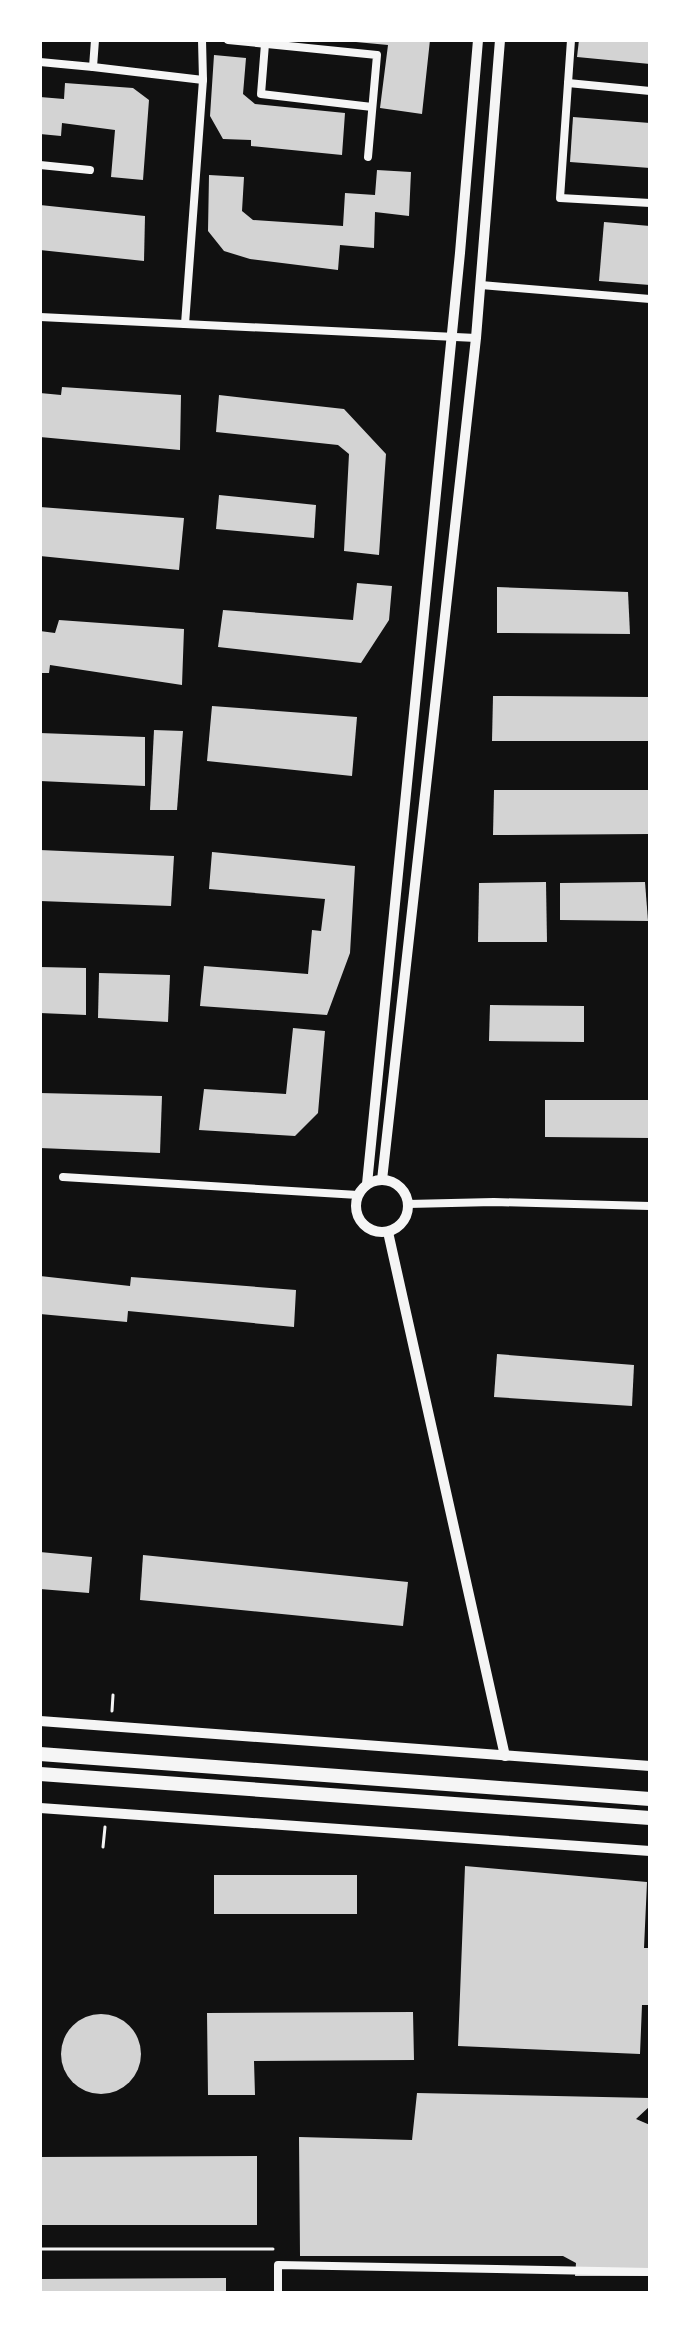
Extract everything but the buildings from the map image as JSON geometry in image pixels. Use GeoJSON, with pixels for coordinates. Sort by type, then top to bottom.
{"type":"FeatureCollection","features":[{"type":"Feature","properties":{"kind":"highway"},"geometry":{"type":"LineString","coordinates":[[40,1754],[650,1799]]}},
{"type":"Feature","properties":{"kind":"highway"},"geometry":{"type":"LineString","coordinates":[[40,1774],[650,1818]]}},
{"type":"Feature","properties":{"kind":"street"},"geometry":{"type":"LineString","coordinates":[[93,67],[95,40]]}},
{"type":"Feature","properties":{"kind":"street"},"geometry":{"type":"LineString","coordinates":[[185,324],[203,80],[202,40]]}},
{"type":"Feature","properties":{"kind":"street"},"geometry":{"type":"LineString","coordinates":[[228,40],[377,55],[368,157]]}},
{"type":"Feature","properties":{"kind":"street"},"geometry":{"type":"LineString","coordinates":[[367,1184],[382,1180],[398,1185],[408,1204],[402,1224],[388,1232],[372,1231],[361,1222],[355,1209],[358,1195],[367,1184],[466,200],[478,40]]}},
{"type":"Feature","properties":{"kind":"street"},"geometry":{"type":"LineString","coordinates":[[382,1180],[476,338],[500,40]]}},
{"type":"Feature","properties":{"kind":"street"},"geometry":{"type":"LineString","coordinates":[[571,40],[560,198],[650,203]]}},
{"type":"Feature","properties":{"kind":"street"},"geometry":{"type":"LineString","coordinates":[[265,44],[261,94],[372,107]]}},
{"type":"Feature","properties":{"kind":"street"},"geometry":{"type":"LineString","coordinates":[[40,62],[203,80]]}},
{"type":"Feature","properties":{"kind":"street"},"geometry":{"type":"LineString","coordinates":[[568,83],[650,91]]}},
{"type":"Feature","properties":{"kind":"street"},"geometry":{"type":"LineString","coordinates":[[40,165],[90,170]]}},
{"type":"Feature","properties":{"kind":"street"},"geometry":{"type":"LineString","coordinates":[[481,285],[650,299]]}},
{"type":"Feature","properties":{"kind":"street"},"geometry":{"type":"LineString","coordinates":[[40,317],[476,338]]}},
{"type":"Feature","properties":{"kind":"street"},"geometry":{"type":"LineString","coordinates":[[63,1177],[358,1195]]}},
{"type":"Feature","properties":{"kind":"street"},"geometry":{"type":"LineString","coordinates":[[408,1204],[494,1202],[650,1206]]}},
{"type":"Feature","properties":{"kind":"street"},"geometry":{"type":"LineString","coordinates":[[388,1232],[505,1756]]}},
{"type":"Feature","properties":{"kind":"street"},"geometry":{"type":"LineString","coordinates":[[40,1721],[650,1766]]}},
{"type":"Feature","properties":{"kind":"street"},"geometry":{"type":"LineString","coordinates":[[40,1808],[650,1851]]}},
{"type":"Feature","properties":{"kind":"street"},"geometry":{"type":"LineString","coordinates":[[278,2293],[278,2265],[650,2272]]}},
{"type":"Feature","properties":{"kind":"path"},"geometry":{"type":"LineString","coordinates":[[40,2249],[273,2249]]}}]}
